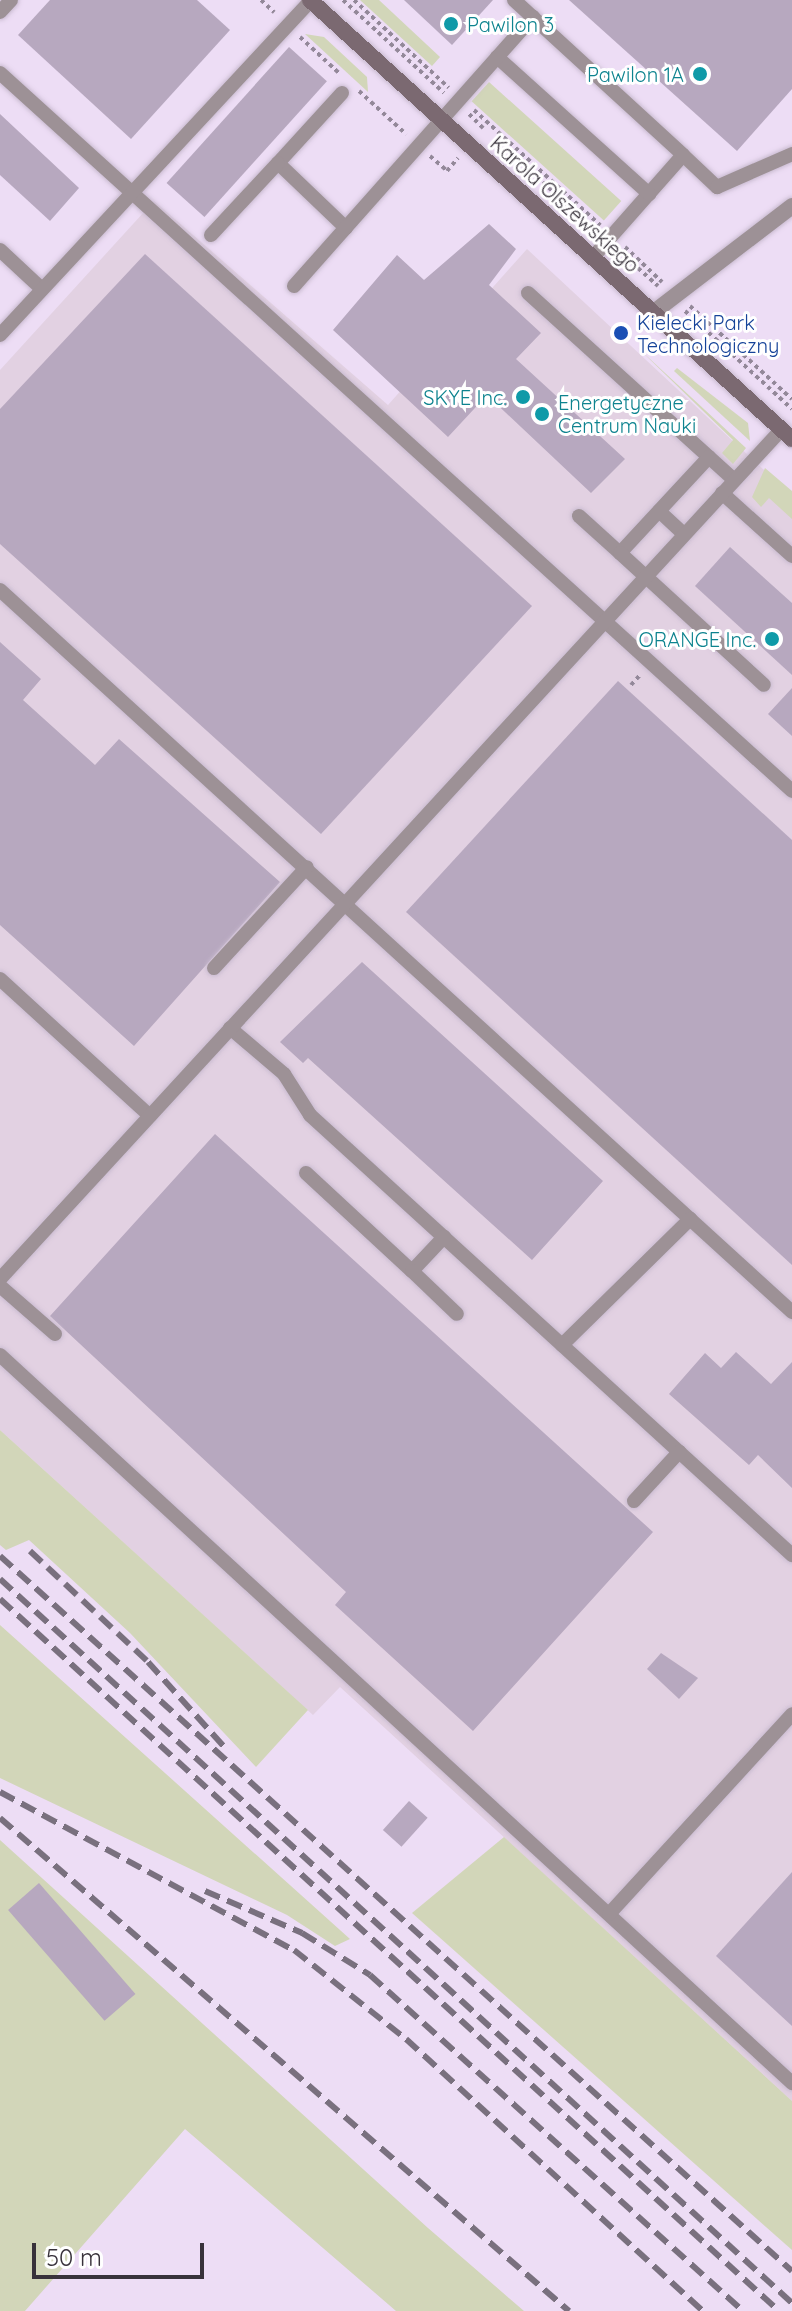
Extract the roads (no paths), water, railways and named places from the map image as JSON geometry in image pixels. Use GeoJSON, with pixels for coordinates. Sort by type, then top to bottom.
{"type":"FeatureCollection","features":[{"type":"Feature","properties":{"kind":"street","name":"Karola Olszewskiego"},"geometry":{"type":"LineString","coordinates":[[310,0],[787,435]]}},
{"type":"Feature","properties":{"kind":"street"},"geometry":{"type":"LineString","coordinates":[[654,312],[671,294],[792,206]]}},
{"type":"Feature","properties":{"kind":"lane"},"geometry":{"type":"LineString","coordinates":[[0,335],[310,0]]}},
{"type":"Feature","properties":{"kind":"lane"},"geometry":{"type":"LineString","coordinates":[[514,0],[717,187],[792,154]]}},
{"type":"Feature","properties":{"kind":"lane"},"geometry":{"type":"LineString","coordinates":[[294,286],[533,17]]}},
{"type":"Feature","properties":{"kind":"lane"},"geometry":{"type":"LineString","coordinates":[[497,57],[649,194]]}},
{"type":"Feature","properties":{"kind":"lane"},"geometry":{"type":"LineString","coordinates":[[0,73],[792,791]]}},
{"type":"Feature","properties":{"kind":"lane"},"geometry":{"type":"LineString","coordinates":[[211,235],[342,93]]}},
{"type":"Feature","properties":{"kind":"lane"},"geometry":{"type":"LineString","coordinates":[[593,257],[683,155]]}},
{"type":"Feature","properties":{"kind":"lane"},"geometry":{"type":"LineString","coordinates":[[278,163],[346,228]]}},
{"type":"Feature","properties":{"kind":"lane"},"geometry":{"type":"LineString","coordinates":[[0,250],[42,289]]}},
{"type":"Feature","properties":{"kind":"lane"},"geometry":{"type":"LineString","coordinates":[[528,293],[734,480]]}},
{"type":"Feature","properties":{"kind":"lane"},"geometry":{"type":"LineString","coordinates":[[0,1279],[734,480],[787,435]]}},
{"type":"Feature","properties":{"kind":"lane"},"geometry":{"type":"LineString","coordinates":[[620,553],[709,457]]}},
{"type":"Feature","properties":{"kind":"lane"},"geometry":{"type":"LineString","coordinates":[[722,493],[792,556]]}},
{"type":"Feature","properties":{"kind":"lane"},"geometry":{"type":"LineString","coordinates":[[659,511],[684,534]]}},
{"type":"Feature","properties":{"kind":"lane"},"geometry":{"type":"LineString","coordinates":[[579,516],[764,685]]}},
{"type":"Feature","properties":{"kind":"lane"},"geometry":{"type":"LineString","coordinates":[[0,590],[792,1312]]}},
{"type":"Feature","properties":{"kind":"lane"},"geometry":{"type":"LineString","coordinates":[[214,968],[307,867]]}},
{"type":"Feature","properties":{"kind":"lane"},"geometry":{"type":"LineString","coordinates":[[0,979],[150,1116]]}},
{"type":"Feature","properties":{"kind":"lane"},"geometry":{"type":"LineString","coordinates":[[230,1028],[284,1074],[310,1115],[792,1555]]}},
{"type":"Feature","properties":{"kind":"lane"},"geometry":{"type":"LineString","coordinates":[[306,1173],[457,1314]]}},
{"type":"Feature","properties":{"kind":"lane"},"geometry":{"type":"LineString","coordinates":[[562,1345],[690,1219]]}},
{"type":"Feature","properties":{"kind":"lane"},"geometry":{"type":"LineString","coordinates":[[412,1271],[444,1237]]}},
{"type":"Feature","properties":{"kind":"lane"},"geometry":{"type":"LineString","coordinates":[[0,1286],[55,1334]]}},
{"type":"Feature","properties":{"kind":"lane"},"geometry":{"type":"LineString","coordinates":[[0,1355],[792,2083]]}},
{"type":"Feature","properties":{"kind":"lane"},"geometry":{"type":"LineString","coordinates":[[634,1501],[679,1452]]}},
{"type":"Feature","properties":{"kind":"lane"},"geometry":{"type":"LineString","coordinates":[[609,1914],[792,1714]]}},
{"type":"Feature","properties":{"kind":"railway"},"geometry":{"type":"LineString","coordinates":[[30,1551],[148,1662],[227,1750]]}},
{"type":"Feature","properties":{"kind":"railway"},"geometry":{"type":"LineString","coordinates":[[0,1556],[792,2271]]}},
{"type":"Feature","properties":{"kind":"railway"},"geometry":{"type":"LineString","coordinates":[[0,1579],[792,2303]]}},
{"type":"Feature","properties":{"kind":"railway"},"geometry":{"type":"LineString","coordinates":[[0,1599],[779,2311]]}},
{"type":"Feature","properties":{"kind":"railway"},"geometry":{"type":"LineString","coordinates":[[0,1792],[294,1950],[406,2039],[703,2311]]}},
{"type":"Feature","properties":{"kind":"railway"},"geometry":{"type":"LineString","coordinates":[[0,1818],[569,2311]]}},
{"type":"Feature","properties":{"kind":"railway"},"geometry":{"type":"LineString","coordinates":[[205,1891],[302,1933],[370,1975],[743,2311]]}},
{"type":"Feature","properties":{"kind":"place","name":"Pawilon 3"},"geometry":{"type":"Point","coordinates":[451,24]}},
{"type":"Feature","properties":{"kind":"place","name":"Pawilon 1A"},"geometry":{"type":"Point","coordinates":[700,74]}},
{"type":"Feature","properties":{"kind":"place","name":"Kielecki Park Technologiczny"},"geometry":{"type":"Point","coordinates":[621,333]}},
{"type":"Feature","properties":{"kind":"place","name":"SKYE Inc."},"geometry":{"type":"Point","coordinates":[523,397]}},
{"type":"Feature","properties":{"kind":"place","name":"Energetyczne Centrum Nauki"},"geometry":{"type":"Point","coordinates":[542,414]}},
{"type":"Feature","properties":{"kind":"place","name":"ORANGE Inc."},"geometry":{"type":"Point","coordinates":[772,639]}}]}
